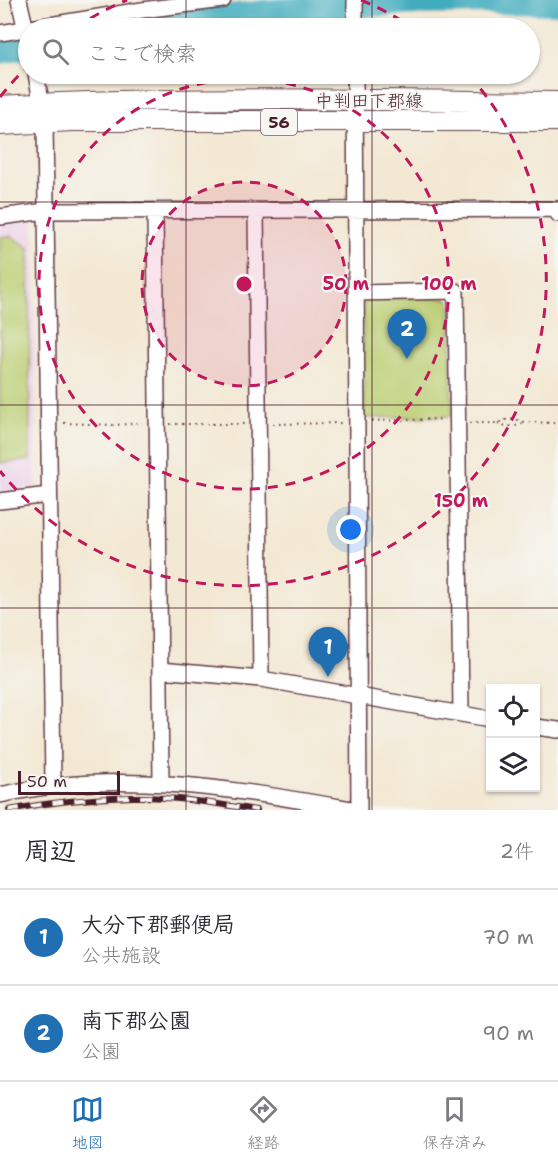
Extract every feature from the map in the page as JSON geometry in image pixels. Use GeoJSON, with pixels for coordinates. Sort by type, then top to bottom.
{"type":"FeatureCollection","features":[{"type":"Feature","properties":{"kind":"main road","name":"中判田下郡線"},"geometry":{"type":"LineString","coordinates":[[0,125],[74,102],[355,100],[558,102]]}},
{"type":"Feature","properties":{"kind":"main road","name":"中判田下郡線"},"geometry":{"type":"LineString","coordinates":[[0,106],[44,113],[355,122],[558,121]]}},
{"type":"Feature","properties":{"kind":"street"},"geometry":{"type":"LineString","coordinates":[[19,0],[23,18]]}},
{"type":"Feature","properties":{"kind":"street"},"geometry":{"type":"LineString","coordinates":[[88,18],[141,5],[223,0]]}},
{"type":"Feature","properties":{"kind":"street"},"geometry":{"type":"LineString","coordinates":[[355,0],[355,18]]}},
{"type":"Feature","properties":{"kind":"street"},"geometry":{"type":"LineString","coordinates":[[0,33],[18,33]]}},
{"type":"Feature","properties":{"kind":"street"},"geometry":{"type":"LineString","coordinates":[[38,84],[44,113],[53,786]]}},
{"type":"Feature","properties":{"kind":"street"},"geometry":{"type":"LineString","coordinates":[[0,795],[53,786],[162,782],[268,794],[358,810],[355,84]]}},
{"type":"Feature","properties":{"kind":"street"},"geometry":{"type":"LineString","coordinates":[[0,217],[46,211],[355,209],[558,209],[558,214]]}},
{"type":"Feature","properties":{"kind":"street"},"geometry":{"type":"LineString","coordinates":[[256,210],[261,679]]}},
{"type":"Feature","properties":{"kind":"street"},"geometry":{"type":"LineString","coordinates":[[156,211],[162,782]]}},
{"type":"Feature","properties":{"kind":"street"},"geometry":{"type":"LineString","coordinates":[[356,293],[456,291],[460,713]]}},
{"type":"Feature","properties":{"kind":"street"},"geometry":{"type":"LineString","coordinates":[[0,501],[49,495]]}},
{"type":"Feature","properties":{"kind":"street"},"geometry":{"type":"LineString","coordinates":[[160,670],[261,679],[486,718]]}},
{"type":"Feature","properties":{"kind":"street"},"geometry":{"type":"LineString","coordinates":[[540,728],[558,730]]}},
{"type":"Feature","properties":{"kind":"path"},"geometry":{"type":"LineString","coordinates":[[363,421],[453,419]]}},
{"type":"Feature","properties":{"kind":"path"},"geometry":{"type":"LineString","coordinates":[[498,423],[514,419],[524,422],[556,423]]}},
{"type":"Feature","properties":{"kind":"path"},"geometry":{"type":"LineString","coordinates":[[465,423],[498,423],[505,426],[518,426],[524,422]]}},
{"type":"Feature","properties":{"kind":"path"},"geometry":{"type":"LineString","coordinates":[[58,425],[64,423],[113,425],[146,423]]}},
{"type":"Feature","properties":{"kind":"path"},"geometry":{"type":"LineString","coordinates":[[264,424],[341,423]]}},
{"type":"Feature","properties":{"kind":"path"},"geometry":{"type":"LineString","coordinates":[[164,424],[252,424]]}},
{"type":"Feature","properties":{"kind":"shaded area"},"geometry":{"type":"Polygon","coordinates":[[[34,220],[36,488],[0,493],[0,225],[34,220]]]}},
{"type":"Feature","properties":{"kind":"green space"},"geometry":{"type":"Polygon","coordinates":[[[11,236],[29,248],[30,460],[0,463],[0,237],[11,236]]]}},
{"type":"Feature","properties":{"kind":"green space"},"geometry":{"type":"Polygon","coordinates":[[[368,298],[446,298],[450,302],[452,416],[364,418],[363,303],[368,298]]]}},
{"type":"Feature","properties":{"kind":"waterway"},"geometry":{"type":"LineString","coordinates":[[205,18],[346,6],[558,3]]}},
{"type":"Feature","properties":{"kind":"waterway"},"geometry":{"type":"LineString","coordinates":[[0,52],[18,48]]}},
{"type":"Feature","properties":{"kind":"railway"},"geometry":{"type":"LineString","coordinates":[[9,810],[71,801],[133,797],[179,799],[257,810]]}},
{"type":"Feature","properties":{"kind":"place","name":"南下郡公園"},"geometry":{"type":"Point","coordinates":[407,359]}},
{"type":"Feature","properties":{"kind":"place","name":"大分下郡郵便局"},"geometry":{"type":"Point","coordinates":[328,677]}}]}
